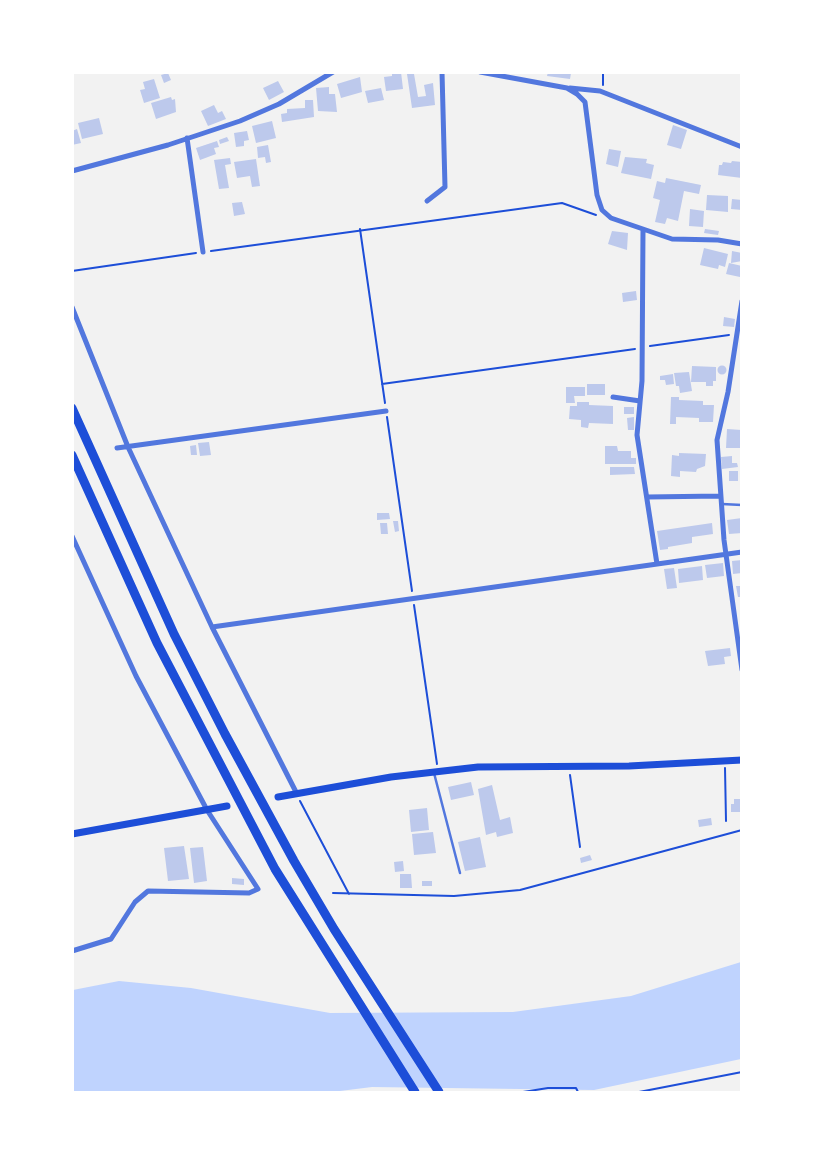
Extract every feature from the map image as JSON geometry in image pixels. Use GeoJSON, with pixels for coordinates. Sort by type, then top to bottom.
{"type":"FeatureCollection","features":[{"type":"Feature","properties":{"kind":"highway"},"geometry":{"type":"LineString","coordinates":[[72,408],[174,634],[294,861],[334,929],[439,1092]]}},
{"type":"Feature","properties":{"kind":"highway"},"geometry":{"type":"LineString","coordinates":[[72,455],[157,643],[275,869],[414,1092]]}},
{"type":"Feature","properties":{"kind":"main road"},"geometry":{"type":"LineString","coordinates":[[278,797],[391,777],[478,767],[629,766],[742,760]]}},
{"type":"Feature","properties":{"kind":"main road"},"geometry":{"type":"LineString","coordinates":[[72,834],[227,806]]}},
{"type":"Feature","properties":{"kind":"street"},"geometry":{"type":"LineString","coordinates":[[72,171],[240,121],[271,107],[333,72]]}},
{"type":"Feature","properties":{"kind":"street"},"geometry":{"type":"LineString","coordinates":[[427,201],[445,187],[442,72]]}},
{"type":"Feature","properties":{"kind":"street"},"geometry":{"type":"LineString","coordinates":[[480,72],[566,88],[600,91],[742,147]]}},
{"type":"Feature","properties":{"kind":"street"},"geometry":{"type":"LineString","coordinates":[[566,88],[577,94],[585,102],[597,195],[602,210],[611,218],[672,239],[718,240],[742,244]]}},
{"type":"Feature","properties":{"kind":"street"},"geometry":{"type":"LineString","coordinates":[[187,138],[203,252]]}},
{"type":"Feature","properties":{"kind":"street"},"geometry":{"type":"LineString","coordinates":[[643,230],[642,381],[637,435],[656,564]]}},
{"type":"Feature","properties":{"kind":"street"},"geometry":{"type":"LineString","coordinates":[[742,302],[728,392],[718,430],[717,466],[726,554],[742,670]]}},
{"type":"Feature","properties":{"kind":"street"},"geometry":{"type":"LineString","coordinates":[[72,307],[128,447],[212,627],[296,794]]}},
{"type":"Feature","properties":{"kind":"street"},"geometry":{"type":"LineString","coordinates":[[613,397],[640,401]]}},
{"type":"Feature","properties":{"kind":"street"},"geometry":{"type":"LineString","coordinates":[[117,448],[386,411]]}},
{"type":"Feature","properties":{"kind":"street"},"geometry":{"type":"LineString","coordinates":[[647,497],[720,496]]}},
{"type":"Feature","properties":{"kind":"street"},"geometry":{"type":"LineString","coordinates":[[72,536],[136,676],[207,810],[258,889],[249,893],[148,891],[135,902],[110,939],[72,951]]}},
{"type":"Feature","properties":{"kind":"street"},"geometry":{"type":"LineString","coordinates":[[212,627],[742,552]]}},
{"type":"Feature","properties":{"kind":"lane"},"geometry":{"type":"LineString","coordinates":[[721,504],[742,504]]}},
{"type":"Feature","properties":{"kind":"lane"},"geometry":{"type":"LineString","coordinates":[[436,772],[460,873]]}},
{"type":"Feature","properties":{"kind":"path"},"geometry":{"type":"LineString","coordinates":[[600,91],[604,83],[603,72]]}},
{"type":"Feature","properties":{"kind":"path"},"geometry":{"type":"LineString","coordinates":[[72,271],[360,229],[562,203],[599,216],[611,218]]}},
{"type":"Feature","properties":{"kind":"path"},"geometry":{"type":"LineString","coordinates":[[360,229],[436,772]]}},
{"type":"Feature","properties":{"kind":"path"},"geometry":{"type":"LineString","coordinates":[[382,384],[737,334]]}},
{"type":"Feature","properties":{"kind":"path"},"geometry":{"type":"LineString","coordinates":[[725,761],[726,821]]}},
{"type":"Feature","properties":{"kind":"path"},"geometry":{"type":"LineString","coordinates":[[569,767],[580,847]]}},
{"type":"Feature","properties":{"kind":"path"},"geometry":{"type":"LineString","coordinates":[[296,794],[349,894]]}},
{"type":"Feature","properties":{"kind":"path"},"geometry":{"type":"LineString","coordinates":[[333,894],[454,896],[520,890],[742,830]]}},
{"type":"Feature","properties":{"kind":"path"},"geometry":{"type":"LineString","coordinates":[[639,1092],[742,1072]]}},
{"type":"Feature","properties":{"kind":"path"},"geometry":{"type":"LineString","coordinates":[[523,1092],[548,1088],[576,1088],[578,1092]]}},
{"type":"Feature","properties":{"kind":"water"},"geometry":{"type":"Polygon","coordinates":[[[741,962],[741,1059],[594,1090],[372,1087],[332,1092],[73,1092],[73,990],[119,981],[191,988],[330,1013],[513,1012],[631,996],[741,962]]]}},
{"type":"Feature","properties":{"kind":"building"},"geometry":{"type":"Polygon","coordinates":[[[392,72],[401,72],[403,89],[386,91],[384,77],[392,76],[392,72]]]}},
{"type":"Feature","properties":{"kind":"building"},"geometry":{"type":"Polygon","coordinates":[[[548,72],[571,73],[570,79],[547,76],[548,72]]]}},
{"type":"Feature","properties":{"kind":"building"},"geometry":{"type":"Polygon","coordinates":[[[168,73],[171,80],[164,83],[161,75],[168,73]]]}},
{"type":"Feature","properties":{"kind":"building"},"geometry":{"type":"Polygon","coordinates":[[[407,74],[414,74],[418,97],[426,96],[424,85],[433,83],[435,105],[412,108],[407,74]]]}},
{"type":"Feature","properties":{"kind":"building"},"geometry":{"type":"Polygon","coordinates":[[[360,77],[362,92],[341,98],[337,84],[360,77]]]}},
{"type":"Feature","properties":{"kind":"building"},"geometry":{"type":"Polygon","coordinates":[[[154,79],[160,98],[144,103],[140,90],[145,89],[143,82],[154,79]]]}},
{"type":"Feature","properties":{"kind":"building"},"geometry":{"type":"Polygon","coordinates":[[[278,81],[284,92],[269,100],[263,88],[278,81]]]}},
{"type":"Feature","properties":{"kind":"building"},"geometry":{"type":"Polygon","coordinates":[[[329,87],[329,94],[335,94],[337,112],[318,111],[316,88],[329,87]]]}},
{"type":"Feature","properties":{"kind":"building"},"geometry":{"type":"Polygon","coordinates":[[[381,88],[384,100],[368,103],[365,91],[381,88]]]}},
{"type":"Feature","properties":{"kind":"building"},"geometry":{"type":"Polygon","coordinates":[[[171,97],[172,100],[175,99],[176,112],[156,119],[151,103],[171,97]]]}},
{"type":"Feature","properties":{"kind":"building"},"geometry":{"type":"Polygon","coordinates":[[[305,100],[313,100],[314,117],[282,122],[281,114],[287,113],[287,109],[305,108],[305,100]]]}},
{"type":"Feature","properties":{"kind":"building"},"geometry":{"type":"Polygon","coordinates":[[[214,105],[218,113],[222,111],[226,119],[208,126],[201,111],[214,105]]]}},
{"type":"Feature","properties":{"kind":"building"},"geometry":{"type":"Polygon","coordinates":[[[99,118],[103,134],[82,139],[78,123],[99,118]]]}},
{"type":"Feature","properties":{"kind":"building"},"geometry":{"type":"Polygon","coordinates":[[[272,121],[276,138],[256,143],[252,126],[272,121]]]}},
{"type":"Feature","properties":{"kind":"building"},"geometry":{"type":"Polygon","coordinates":[[[673,125],[687,130],[681,149],[667,145],[673,125]]]}},
{"type":"Feature","properties":{"kind":"building"},"geometry":{"type":"Polygon","coordinates":[[[77,129],[81,143],[72,145],[72,131],[77,129]]]}},
{"type":"Feature","properties":{"kind":"building"},"geometry":{"type":"Polygon","coordinates":[[[247,131],[249,140],[244,141],[244,146],[236,147],[234,133],[247,131]]]}},
{"type":"Feature","properties":{"kind":"building"},"geometry":{"type":"Polygon","coordinates":[[[227,137],[229,141],[220,144],[219,140],[227,137]]]}},
{"type":"Feature","properties":{"kind":"building"},"geometry":{"type":"Polygon","coordinates":[[[217,141],[219,147],[214,148],[216,154],[200,160],[196,148],[217,141]]]}},
{"type":"Feature","properties":{"kind":"building"},"geometry":{"type":"Polygon","coordinates":[[[268,145],[271,162],[266,163],[265,157],[258,158],[257,147],[268,145]]]}},
{"type":"Feature","properties":{"kind":"building"},"geometry":{"type":"Polygon","coordinates":[[[609,149],[621,151],[618,167],[606,164],[609,149]]]}},
{"type":"Feature","properties":{"kind":"building"},"geometry":{"type":"Polygon","coordinates":[[[625,157],[647,159],[646,163],[654,165],[651,179],[621,173],[625,157]]]}},
{"type":"Feature","properties":{"kind":"building"},"geometry":{"type":"Polygon","coordinates":[[[230,158],[231,164],[225,165],[229,188],[219,189],[214,160],[230,158]]]}},
{"type":"Feature","properties":{"kind":"building"},"geometry":{"type":"Polygon","coordinates":[[[256,159],[260,186],[252,187],[250,176],[237,178],[234,162],[256,159]]]}},
{"type":"Feature","properties":{"kind":"building"},"geometry":{"type":"Polygon","coordinates":[[[732,161],[742,162],[742,178],[718,175],[719,165],[722,165],[723,162],[731,163],[732,161]]]}},
{"type":"Feature","properties":{"kind":"building"},"geometry":{"type":"Polygon","coordinates":[[[666,178],[701,185],[699,194],[684,191],[678,221],[667,218],[665,224],[655,222],[660,200],[653,198],[657,181],[665,183],[666,178]]]}},
{"type":"Feature","properties":{"kind":"building"},"geometry":{"type":"Polygon","coordinates":[[[707,195],[728,196],[728,212],[706,210],[707,195]]]}},
{"type":"Feature","properties":{"kind":"building"},"geometry":{"type":"Polygon","coordinates":[[[732,199],[742,200],[742,210],[731,209],[732,199]]]}},
{"type":"Feature","properties":{"kind":"building"},"geometry":{"type":"Polygon","coordinates":[[[242,202],[245,214],[234,216],[232,203],[242,202]]]}},
{"type":"Feature","properties":{"kind":"building"},"geometry":{"type":"Polygon","coordinates":[[[690,209],[704,211],[703,227],[689,226],[690,209]]]}},
{"type":"Feature","properties":{"kind":"building"},"geometry":{"type":"Polygon","coordinates":[[[705,229],[719,231],[718,235],[704,233],[705,229]]]}},
{"type":"Feature","properties":{"kind":"building"},"geometry":{"type":"Polygon","coordinates":[[[612,231],[628,233],[627,250],[608,244],[612,231]]]}},
{"type":"Feature","properties":{"kind":"building"},"geometry":{"type":"Polygon","coordinates":[[[704,248],[728,254],[725,267],[719,265],[718,269],[700,265],[704,248]]]}},
{"type":"Feature","properties":{"kind":"building"},"geometry":{"type":"Polygon","coordinates":[[[732,251],[742,253],[742,261],[731,263],[732,251]]]}},
{"type":"Feature","properties":{"kind":"building"},"geometry":{"type":"Polygon","coordinates":[[[729,263],[742,266],[740,277],[726,274],[729,263]]]}},
{"type":"Feature","properties":{"kind":"building"},"geometry":{"type":"Polygon","coordinates":[[[636,291],[637,300],[623,302],[622,293],[636,291]]]}},
{"type":"Feature","properties":{"kind":"building"},"geometry":{"type":"Polygon","coordinates":[[[724,317],[735,319],[734,327],[723,326],[724,317]]]}},
{"type":"Feature","properties":{"kind":"building"},"geometry":{"type":"Polygon","coordinates":[[[722,365],[727,370],[722,375],[717,370],[722,365]]]}},
{"type":"Feature","properties":{"kind":"building"},"geometry":{"type":"Polygon","coordinates":[[[692,366],[716,367],[716,381],[713,381],[713,386],[706,386],[706,382],[691,382],[692,366]]]}},
{"type":"Feature","properties":{"kind":"building"},"geometry":{"type":"Polygon","coordinates":[[[689,372],[692,391],[680,393],[679,386],[676,386],[674,373],[689,372]]]}},
{"type":"Feature","properties":{"kind":"building"},"geometry":{"type":"Polygon","coordinates":[[[673,374],[674,384],[666,385],[665,380],[660,380],[660,376],[673,374]]]}},
{"type":"Feature","properties":{"kind":"building"},"geometry":{"type":"Polygon","coordinates":[[[587,384],[605,384],[605,395],[587,395],[587,384]]]}},
{"type":"Feature","properties":{"kind":"building"},"geometry":{"type":"Polygon","coordinates":[[[566,387],[585,387],[585,396],[574,396],[575,403],[566,403],[566,387]]]}},
{"type":"Feature","properties":{"kind":"building"},"geometry":{"type":"Polygon","coordinates":[[[671,397],[679,397],[679,400],[703,401],[703,405],[714,405],[713,422],[699,422],[699,418],[676,417],[676,424],[670,424],[671,397]]]}},
{"type":"Feature","properties":{"kind":"building"},"geometry":{"type":"Polygon","coordinates":[[[577,402],[589,402],[589,405],[613,406],[613,424],[589,423],[588,428],[581,427],[581,420],[569,419],[570,406],[577,406],[577,402]]]}},
{"type":"Feature","properties":{"kind":"building"},"geometry":{"type":"Polygon","coordinates":[[[624,407],[634,407],[634,414],[624,414],[624,407]]]}},
{"type":"Feature","properties":{"kind":"building"},"geometry":{"type":"Polygon","coordinates":[[[634,417],[634,430],[628,430],[627,418],[634,417]]]}},
{"type":"Feature","properties":{"kind":"building"},"geometry":{"type":"Polygon","coordinates":[[[727,429],[742,430],[742,448],[726,448],[727,429]]]}},
{"type":"Feature","properties":{"kind":"building"},"geometry":{"type":"Polygon","coordinates":[[[209,442],[211,455],[200,456],[198,443],[209,442]]]}},
{"type":"Feature","properties":{"kind":"building"},"geometry":{"type":"Polygon","coordinates":[[[196,445],[197,455],[191,455],[190,446],[196,445]]]}},
{"type":"Feature","properties":{"kind":"building"},"geometry":{"type":"Polygon","coordinates":[[[605,446],[617,446],[618,451],[631,451],[631,458],[636,458],[636,464],[605,464],[605,446]]]}},
{"type":"Feature","properties":{"kind":"building"},"geometry":{"type":"Polygon","coordinates":[[[679,453],[706,454],[705,466],[697,469],[696,472],[680,471],[680,477],[671,476],[672,455],[679,456],[679,453]]]}},
{"type":"Feature","properties":{"kind":"building"},"geometry":{"type":"Polygon","coordinates":[[[732,456],[732,463],[737,463],[738,467],[722,469],[721,457],[732,456]]]}},
{"type":"Feature","properties":{"kind":"building"},"geometry":{"type":"Polygon","coordinates":[[[610,467],[634,467],[635,474],[610,475],[610,467]]]}},
{"type":"Feature","properties":{"kind":"building"},"geometry":{"type":"Polygon","coordinates":[[[729,471],[738,471],[738,481],[729,481],[729,471]]]}},
{"type":"Feature","properties":{"kind":"building"},"geometry":{"type":"Polygon","coordinates":[[[377,513],[389,513],[390,519],[377,520],[377,513]]]}},
{"type":"Feature","properties":{"kind":"building"},"geometry":{"type":"Polygon","coordinates":[[[742,518],[742,533],[729,534],[727,520],[742,518]]]}},
{"type":"Feature","properties":{"kind":"building"},"geometry":{"type":"Polygon","coordinates":[[[393,521],[398,521],[399,531],[395,532],[393,521]]]}},
{"type":"Feature","properties":{"kind":"building"},"geometry":{"type":"Polygon","coordinates":[[[380,523],[387,523],[388,534],[381,534],[380,523]]]}},
{"type":"Feature","properties":{"kind":"building"},"geometry":{"type":"Polygon","coordinates":[[[712,523],[713,534],[692,537],[692,543],[660,550],[657,531],[712,523]]]}},
{"type":"Feature","properties":{"kind":"building"},"geometry":{"type":"Polygon","coordinates":[[[742,560],[742,573],[733,574],[732,561],[742,560]]]}},
{"type":"Feature","properties":{"kind":"building"},"geometry":{"type":"Polygon","coordinates":[[[723,563],[724,576],[707,578],[705,565],[723,563]]]}},
{"type":"Feature","properties":{"kind":"building"},"geometry":{"type":"Polygon","coordinates":[[[702,566],[703,580],[679,583],[678,569],[702,566]]]}},
{"type":"Feature","properties":{"kind":"building"},"geometry":{"type":"Polygon","coordinates":[[[674,568],[677,588],[667,589],[664,569],[674,568]]]}},
{"type":"Feature","properties":{"kind":"building"},"geometry":{"type":"Polygon","coordinates":[[[736,586],[742,586],[742,597],[738,597],[736,586]]]}},
{"type":"Feature","properties":{"kind":"building"},"geometry":{"type":"Polygon","coordinates":[[[730,648],[731,656],[724,657],[725,664],[708,666],[705,651],[730,648]]]}},
{"type":"Feature","properties":{"kind":"building"},"geometry":{"type":"Polygon","coordinates":[[[471,782],[474,795],[451,800],[448,787],[471,782]]]}},
{"type":"Feature","properties":{"kind":"building"},"geometry":{"type":"Polygon","coordinates":[[[492,785],[500,820],[510,817],[513,833],[497,837],[496,832],[486,835],[478,789],[492,785]]]}},
{"type":"Feature","properties":{"kind":"building"},"geometry":{"type":"Polygon","coordinates":[[[734,799],[742,799],[742,812],[731,812],[731,804],[734,804],[734,799]]]}},
{"type":"Feature","properties":{"kind":"building"},"geometry":{"type":"Polygon","coordinates":[[[427,808],[429,830],[411,832],[409,810],[427,808]]]}},
{"type":"Feature","properties":{"kind":"building"},"geometry":{"type":"Polygon","coordinates":[[[711,818],[712,825],[699,827],[698,820],[711,818]]]}},
{"type":"Feature","properties":{"kind":"building"},"geometry":{"type":"Polygon","coordinates":[[[433,832],[436,853],[414,855],[412,834],[433,832]]]}},
{"type":"Feature","properties":{"kind":"building"},"geometry":{"type":"Polygon","coordinates":[[[480,837],[486,867],[465,871],[458,842],[480,837]]]}},
{"type":"Feature","properties":{"kind":"building"},"geometry":{"type":"Polygon","coordinates":[[[184,846],[189,879],[168,881],[164,848],[184,846]]]}},
{"type":"Feature","properties":{"kind":"building"},"geometry":{"type":"Polygon","coordinates":[[[203,847],[207,881],[194,883],[190,848],[203,847]]]}},
{"type":"Feature","properties":{"kind":"building"},"geometry":{"type":"Polygon","coordinates":[[[590,855],[592,860],[581,863],[580,858],[590,855]]]}},
{"type":"Feature","properties":{"kind":"building"},"geometry":{"type":"Polygon","coordinates":[[[403,861],[404,871],[395,872],[394,862],[403,861]]]}},
{"type":"Feature","properties":{"kind":"building"},"geometry":{"type":"Polygon","coordinates":[[[400,874],[411,874],[412,888],[400,888],[400,874]]]}},
{"type":"Feature","properties":{"kind":"building"},"geometry":{"type":"Polygon","coordinates":[[[232,878],[244,879],[244,885],[232,884],[232,878]]]}},
{"type":"Feature","properties":{"kind":"building"},"geometry":{"type":"Polygon","coordinates":[[[422,881],[432,881],[432,886],[422,886],[422,881]]]}}]}
